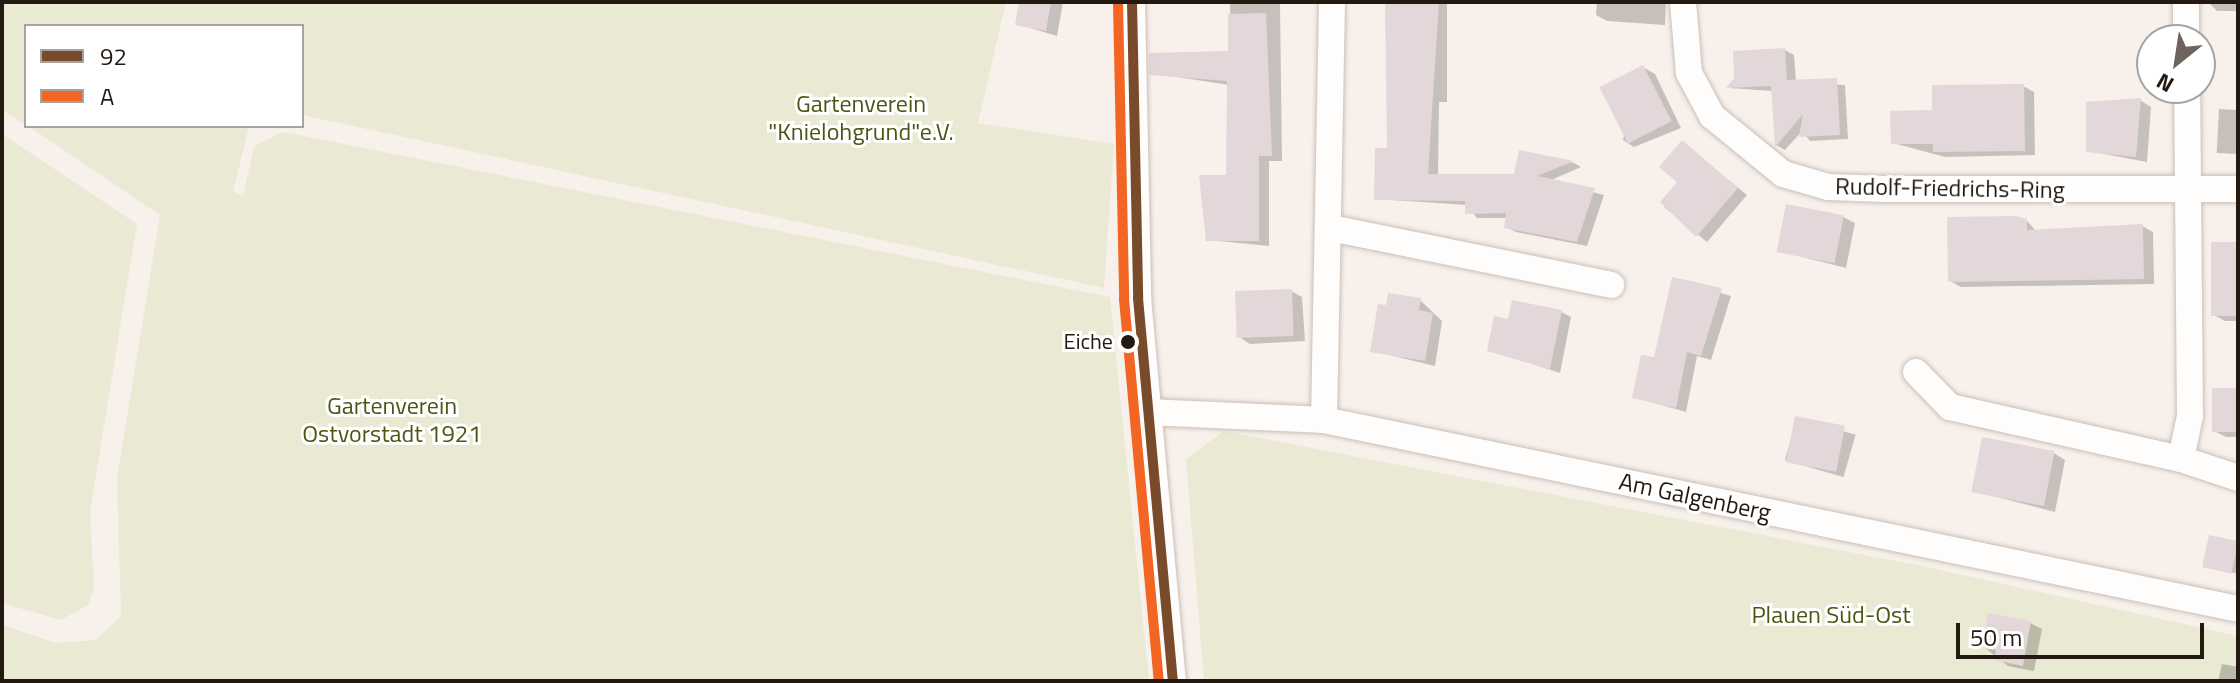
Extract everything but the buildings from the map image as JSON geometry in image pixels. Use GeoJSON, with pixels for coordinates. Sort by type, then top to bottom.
{"type":"FeatureCollection","features":[{"type":"Feature","properties":{"kind":"street"},"geometry":{"type":"LineString","coordinates":[[1132,2],[1138,298],[1173,681]]}},
{"type":"Feature","properties":{"kind":"street"},"geometry":{"type":"LineString","coordinates":[[1324,420],[1331,228],[1332,2]]}},
{"type":"Feature","properties":{"kind":"street","name":"Rudolf-Friedrichs-Ring"},"geometry":{"type":"LineString","coordinates":[[1683,2],[1689,73],[1712,116],[1783,174],[1828,187],[2238,189]]}},
{"type":"Feature","properties":{"kind":"street"},"geometry":{"type":"LineString","coordinates":[[2186,2],[2186,24]]}},
{"type":"Feature","properties":{"kind":"street"},"geometry":{"type":"LineString","coordinates":[[2181,459],[2190,416],[2187,104]]}},
{"type":"Feature","properties":{"kind":"street"},"geometry":{"type":"LineString","coordinates":[[1331,228],[1611,285]]}},
{"type":"Feature","properties":{"kind":"street"},"geometry":{"type":"LineString","coordinates":[[1916,372],[1950,407],[2181,459],[2238,478]]}},
{"type":"Feature","properties":{"kind":"street","name":"Am Galgenberg"},"geometry":{"type":"LineString","coordinates":[[1149,412],[1324,420],[2238,609]]}},
{"type":"Feature","properties":{"kind":"green space","name":"Gartenverein \"Knielohgrund\"e.V."},"geometry":{"type":"Polygon","coordinates":[[[2,2],[1006,2],[978,123],[1114,144],[1104,288],[304,115],[304,24],[24,24],[24,124],[2,110],[2,2]]]}},
{"type":"Feature","properties":{"kind":"green space","name":"Gartenverein Ostvorstadt 1921"},"geometry":{"type":"Polygon","coordinates":[[[31,128],[249,128],[233,192],[243,196],[254,146],[283,132],[1110,297],[1149,681],[2,681],[2,625],[56,643],[96,640],[121,616],[117,478],[160,215],[31,128]]]}},
{"type":"Feature","properties":{"kind":"green space"},"geometry":{"type":"Polygon","coordinates":[[[2,134],[137,224],[90,511],[94,588],[88,605],[61,620],[2,603],[2,134]]]}},
{"type":"Feature","properties":{"kind":"green space","name":"Plauen Süd-Ost"},"geometry":{"type":"Polygon","coordinates":[[[1224,431],[1922,566],[2238,636],[2238,681],[1204,681],[1186,459],[1224,431]]]}},
{"type":"Feature","properties":{"kind":"transit line","name":"A"},"geometry":{"type":"LineString","coordinates":[[1118,2],[1124,299],[1159,681]]}},
{"type":"Feature","properties":{"kind":"transit line","name":"92"},"geometry":{"type":"LineString","coordinates":[[1132,2],[1138,298],[1173,681]]}},
{"type":"Feature","properties":{"kind":"place","name":"Eiche"},"geometry":{"type":"Point","coordinates":[1128,342]}}]}
